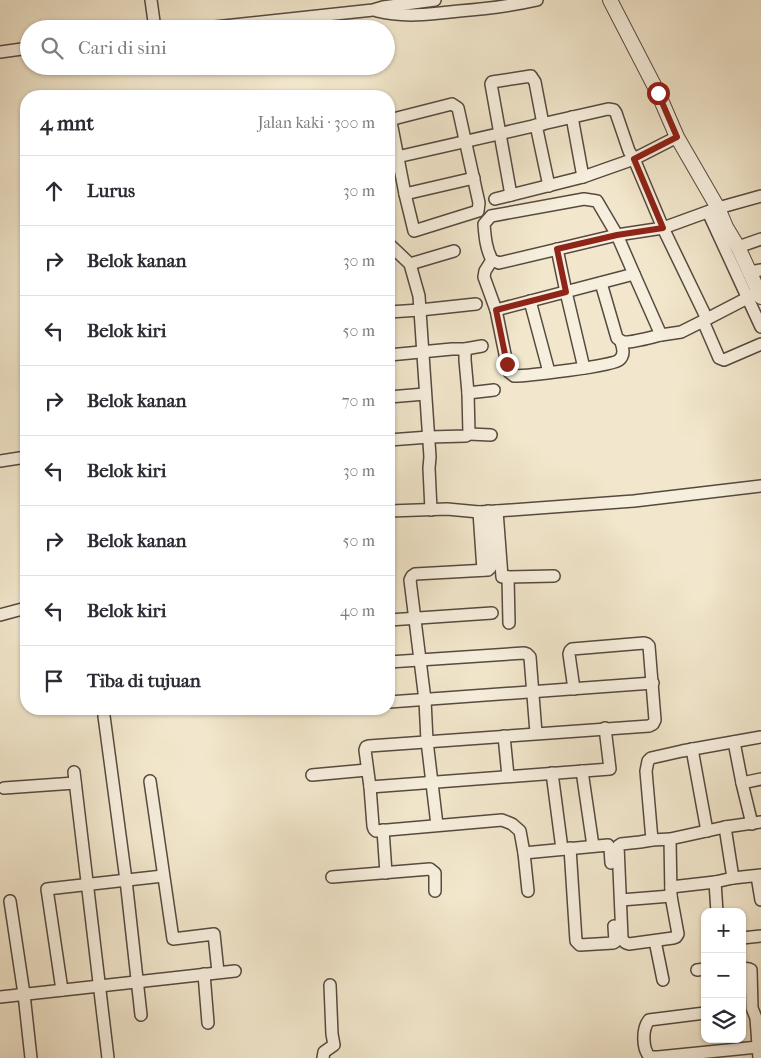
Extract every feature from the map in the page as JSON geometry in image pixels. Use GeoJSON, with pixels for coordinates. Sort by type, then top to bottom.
{"type":"FeatureCollection","features":[{"type":"Feature","properties":{"kind":"street"},"geometry":{"type":"LineString","coordinates":[[151,0],[154,20]]}},
{"type":"Feature","properties":{"kind":"street"},"geometry":{"type":"LineString","coordinates":[[272,20],[435,0]]}},
{"type":"Feature","properties":{"kind":"street"},"geometry":{"type":"LineString","coordinates":[[381,7],[425,15],[506,6],[537,0]]}},
{"type":"Feature","properties":{"kind":"street"},"geometry":{"type":"LineString","coordinates":[[610,0],[658,93],[677,137],[756,296]]}},
{"type":"Feature","properties":{"kind":"street"},"geometry":{"type":"LineString","coordinates":[[0,52],[20,49]]}},
{"type":"Feature","properties":{"kind":"street"},"geometry":{"type":"LineString","coordinates":[[511,195],[490,87],[492,82],[532,76],[535,82],[539,125],[549,186]]}},
{"type":"Feature","properties":{"kind":"street"},"geometry":{"type":"LineString","coordinates":[[395,119],[452,104],[458,108],[474,178],[479,204],[478,211],[414,231],[395,145]]}},
{"type":"Feature","properties":{"kind":"street"},"geometry":{"type":"LineString","coordinates":[[397,157],[608,109],[614,110],[629,151],[705,320],[719,358],[724,360],[761,344]]}},
{"type":"Feature","properties":{"kind":"street"},"geometry":{"type":"LineString","coordinates":[[572,117],[583,177]]}},
{"type":"Feature","properties":{"kind":"street"},"geometry":{"type":"LineString","coordinates":[[495,199],[583,177],[634,159],[677,137]]}},
{"type":"Feature","properties":{"kind":"street"},"geometry":{"type":"LineString","coordinates":[[405,194],[474,178]]}},
{"type":"Feature","properties":{"kind":"street"},"geometry":{"type":"LineString","coordinates":[[661,335],[617,235],[597,201],[584,199],[491,216],[484,224],[485,243],[492,260],[499,263],[617,235],[663,228],[713,210],[760,198]]}},
{"type":"Feature","properties":{"kind":"street"},"geometry":{"type":"LineString","coordinates":[[713,210],[755,271],[756,296],[761,327]]}},
{"type":"Feature","properties":{"kind":"street"},"geometry":{"type":"LineString","coordinates":[[738,247],[761,239]]}},
{"type":"Feature","properties":{"kind":"street"},"geometry":{"type":"LineString","coordinates":[[557,249],[584,368]]}},
{"type":"Feature","properties":{"kind":"street"},"geometry":{"type":"LineString","coordinates":[[395,250],[410,264],[415,283],[426,437],[426,464],[428,468],[431,510]]}},
{"type":"Feature","properties":{"kind":"street"},"geometry":{"type":"LineString","coordinates":[[410,264],[454,250]]}},
{"type":"Feature","properties":{"kind":"street"},"geometry":{"type":"LineString","coordinates":[[492,260],[485,271],[484,277],[496,310],[510,374],[515,376],[617,362],[621,359],[623,352],[622,342]]}},
{"type":"Feature","properties":{"kind":"street"},"geometry":{"type":"LineString","coordinates":[[496,310],[634,274]]}},
{"type":"Feature","properties":{"kind":"street"},"geometry":{"type":"LineString","coordinates":[[602,283],[617,338],[622,342],[681,332],[756,296]]}},
{"type":"Feature","properties":{"kind":"street"},"geometry":{"type":"LineString","coordinates":[[530,301],[549,372]]}},
{"type":"Feature","properties":{"kind":"street"},"geometry":{"type":"LineString","coordinates":[[395,312],[476,304]]}},
{"type":"Feature","properties":{"kind":"street"},"geometry":{"type":"LineString","coordinates":[[395,354],[482,346]]}},
{"type":"Feature","properties":{"kind":"street"},"geometry":{"type":"LineString","coordinates":[[465,349],[469,434]]}},
{"type":"Feature","properties":{"kind":"street"},"geometry":{"type":"LineString","coordinates":[[468,393],[494,390]]}},
{"type":"Feature","properties":{"kind":"street"},"geometry":{"type":"LineString","coordinates":[[395,397],[422,395]]}},
{"type":"Feature","properties":{"kind":"street"},"geometry":{"type":"LineString","coordinates":[[395,440],[466,436],[469,434],[491,435]]}},
{"type":"Feature","properties":{"kind":"street"},"geometry":{"type":"LineString","coordinates":[[0,461],[20,458]]}},
{"type":"Feature","properties":{"kind":"street"},"geometry":{"type":"LineString","coordinates":[[395,511],[447,509],[488,511],[634,501],[761,486]]}},
{"type":"Feature","properties":{"kind":"street"},"geometry":{"type":"LineString","coordinates":[[437,825],[425,700],[410,580],[413,575],[483,570],[488,511]]}},
{"type":"Feature","properties":{"kind":"street"},"geometry":{"type":"LineString","coordinates":[[488,511],[502,578],[554,576]]}},
{"type":"Feature","properties":{"kind":"street"},"geometry":{"type":"LineString","coordinates":[[508,577],[509,623]]}},
{"type":"Feature","properties":{"kind":"street"},"geometry":{"type":"LineString","coordinates":[[0,615],[20,610]]}},
{"type":"Feature","properties":{"kind":"street"},"geometry":{"type":"LineString","coordinates":[[395,620],[492,613]]}},
{"type":"Feature","properties":{"kind":"street"},"geometry":{"type":"LineString","coordinates":[[528,891],[520,831],[512,824],[502,820],[376,831],[372,826],[370,787],[365,750],[366,747],[428,741],[649,726],[655,720],[653,683],[649,646],[647,644],[572,649],[570,651],[574,689]]}},
{"type":"Feature","properties":{"kind":"street"},"geometry":{"type":"LineString","coordinates":[[395,662],[527,654],[530,657],[536,734]]}},
{"type":"Feature","properties":{"kind":"street"},"geometry":{"type":"LineString","coordinates":[[395,702],[653,683]]}},
{"type":"Feature","properties":{"kind":"street"},"geometry":{"type":"LineString","coordinates":[[104,716],[126,880],[141,1015]]}},
{"type":"Feature","properties":{"kind":"street"},"geometry":{"type":"LineString","coordinates":[[370,787],[610,769],[605,728]]}},
{"type":"Feature","properties":{"kind":"street"},"geometry":{"type":"LineString","coordinates":[[504,736],[508,776]]}},
{"type":"Feature","properties":{"kind":"street"},"geometry":{"type":"LineString","coordinates":[[652,840],[646,771],[646,763],[651,758],[761,737]]}},
{"type":"Feature","properties":{"kind":"street"},"geometry":{"type":"LineString","coordinates":[[670,839],[671,891],[678,934],[673,938],[628,944],[622,938],[618,846],[621,844],[670,839],[725,827],[757,823],[742,783],[734,742]]}},
{"type":"Feature","properties":{"kind":"street"},"geometry":{"type":"LineString","coordinates":[[692,750],[708,831]]}},
{"type":"Feature","properties":{"kind":"street"},"geometry":{"type":"LineString","coordinates":[[312,775],[367,770]]}},
{"type":"Feature","properties":{"kind":"street"},"geometry":{"type":"LineString","coordinates":[[582,771],[592,846]]}},
{"type":"Feature","properties":{"kind":"street"},"geometry":{"type":"LineString","coordinates":[[524,853],[566,848],[608,845],[610,848],[615,942],[613,944],[580,945],[576,942],[566,848],[552,773]]}},
{"type":"Feature","properties":{"kind":"street"},"geometry":{"type":"LineString","coordinates":[[4,788],[74,778],[108,1058]]}},
{"type":"Feature","properties":{"kind":"street"},"geometry":{"type":"LineString","coordinates":[[742,783],[761,779]]}},
{"type":"Feature","properties":{"kind":"street"},"geometry":{"type":"LineString","coordinates":[[150,781],[158,795],[163,876],[173,939],[214,934],[218,972]]}},
{"type":"Feature","properties":{"kind":"street"},"geometry":{"type":"LineString","coordinates":[[725,827],[733,878]]}},
{"type":"Feature","properties":{"kind":"street"},"geometry":{"type":"LineString","coordinates":[[382,830],[386,873]]}},
{"type":"Feature","properties":{"kind":"street"},"geometry":{"type":"LineString","coordinates":[[332,877],[430,869],[435,873],[435,891]]}},
{"type":"Feature","properties":{"kind":"street"},"geometry":{"type":"LineString","coordinates":[[621,900],[733,878],[759,875],[761,900]]}},
{"type":"Feature","properties":{"kind":"street"},"geometry":{"type":"LineString","coordinates":[[62,990],[47,889],[163,876]]}},
{"type":"Feature","properties":{"kind":"street"},"geometry":{"type":"LineString","coordinates":[[715,882],[717,908]]}},
{"type":"Feature","properties":{"kind":"street"},"geometry":{"type":"LineString","coordinates":[[10,901],[24,994],[31,1058]]}},
{"type":"Feature","properties":{"kind":"street"},"geometry":{"type":"LineString","coordinates":[[746,938],[761,936]]}},
{"type":"Feature","properties":{"kind":"street"},"geometry":{"type":"LineString","coordinates":[[655,941],[663,980]]}},
{"type":"Feature","properties":{"kind":"street"},"geometry":{"type":"LineString","coordinates":[[701,1014],[649,1020],[644,1029],[646,1052],[650,1057],[760,1054],[753,1014],[756,979],[751,970],[746,969]]}},
{"type":"Feature","properties":{"kind":"street"},"geometry":{"type":"LineString","coordinates":[[0,997],[235,971]]}},
{"type":"Feature","properties":{"kind":"street"},"geometry":{"type":"LineString","coordinates":[[204,974],[208,1022]]}},
{"type":"Feature","properties":{"kind":"street"},"geometry":{"type":"LineString","coordinates":[[323,1058],[324,1052],[334,1044],[330,984]]}},
{"type":"Feature","properties":{"kind":"route"},"geometry":{"type":"LineString","coordinates":[[507,364],[496,310],[566,292],[557,249],[617,235],[663,228],[634,159],[677,137],[658,93]]}}]}
